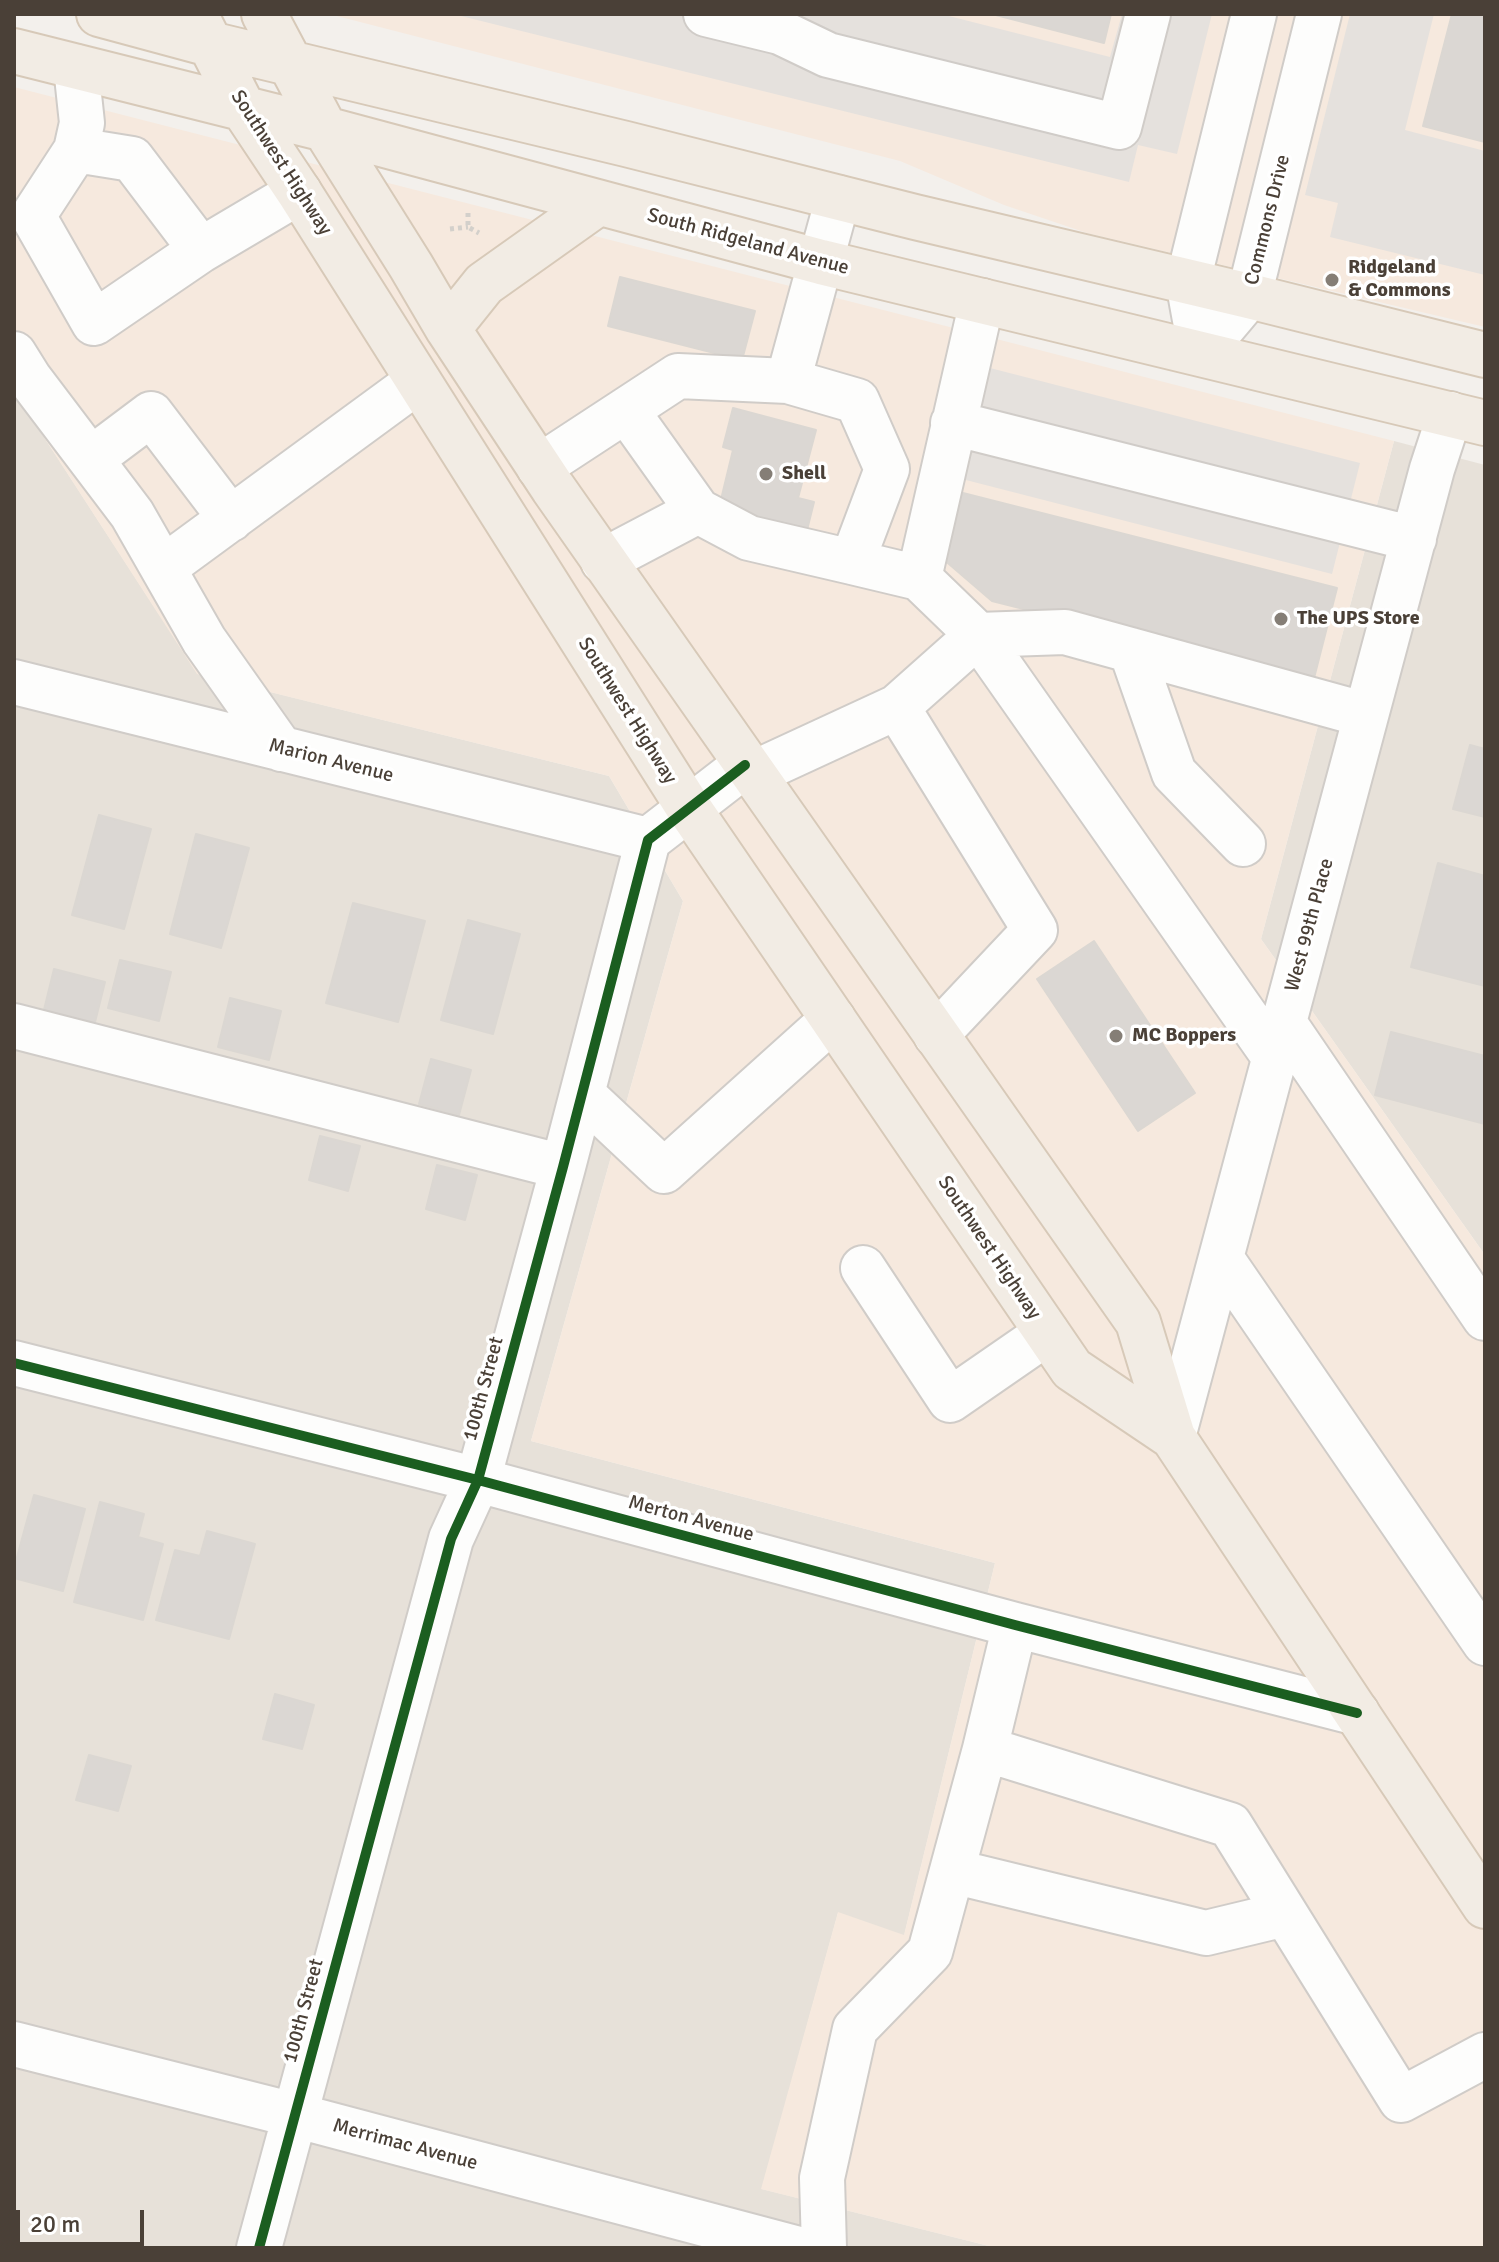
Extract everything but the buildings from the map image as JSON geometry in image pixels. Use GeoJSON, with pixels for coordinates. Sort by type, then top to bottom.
{"type":"FeatureCollection","features":[{"type":"Feature","properties":{"kind":"main road"},"geometry":{"type":"LineString","coordinates":[[99,14],[203,29],[289,63],[1485,355]]}},
{"type":"Feature","properties":{"kind":"main road","name":"Southwest Highway"},"geometry":{"type":"LineString","coordinates":[[264,14],[325,129],[448,329],[539,467],[748,770],[1138,1322],[1173,1437],[1485,1906]]}},
{"type":"Feature","properties":{"kind":"main road","name":"Southwest Highway"},"geometry":{"type":"LineString","coordinates":[[203,29],[243,108],[688,807],[1047,1333],[1072,1369],[1173,1437]]}},
{"type":"Feature","properties":{"kind":"main road","name":"South Ridgeland Avenue"},"geometry":{"type":"LineString","coordinates":[[14,51],[325,129],[821,262],[1467,418]]}},
{"type":"Feature","properties":{"kind":"main road"},"geometry":{"type":"LineString","coordinates":[[448,329],[484,284],[598,203]]}},
{"type":"Feature","properties":{"kind":"street"},"geometry":{"type":"LineString","coordinates":[[706,14],[780,32],[828,55],[1119,127],[1148,14]]}},
{"type":"Feature","properties":{"kind":"street"},"geometry":{"type":"LineString","coordinates":[[1201,353],[1188,281],[1254,14]]}},
{"type":"Feature","properties":{"kind":"street","name":"Commons Drive"},"geometry":{"type":"LineString","coordinates":[[1201,353],[1249,296],[1319,14]]}},
{"type":"Feature","properties":{"kind":"street"},"geometry":{"type":"LineString","coordinates":[[76,67],[82,123],[76,150],[33,216],[94,323],[201,250],[299,192]]}},
{"type":"Feature","properties":{"kind":"street"},"geometry":{"type":"LineString","coordinates":[[76,150],[132,159],[201,250]]}},
{"type":"Feature","properties":{"kind":"street"},"geometry":{"type":"LineString","coordinates":[[788,381],[838,198]]}},
{"type":"Feature","properties":{"kind":"street"},"geometry":{"type":"LineString","coordinates":[[919,578],[982,301]]}},
{"type":"Feature","properties":{"kind":"street"},"geometry":{"type":"LineString","coordinates":[[14,354],[132,514],[204,640],[281,749]]}},
{"type":"Feature","properties":{"kind":"street"},"geometry":{"type":"LineString","coordinates":[[539,467],[678,376],[788,381],[857,401],[887,469],[852,562]]}},
{"type":"Feature","properties":{"kind":"street"},"geometry":{"type":"LineString","coordinates":[[163,568],[418,381]]}},
{"type":"Feature","properties":{"kind":"street"},"geometry":{"type":"LineString","coordinates":[[626,410],[698,511],[749,538],[919,578],[978,635],[1485,1318]]}},
{"type":"Feature","properties":{"kind":"street"},"geometry":{"type":"LineString","coordinates":[[91,459],[151,414],[231,519]]}},
{"type":"Feature","properties":{"kind":"street","name":"West 99th Place"},"geometry":{"type":"LineString","coordinates":[[1173,1437],[1414,539],[1467,418]]}},
{"type":"Feature","properties":{"kind":"street"},"geometry":{"type":"LineString","coordinates":[[953,423],[1414,539]]}},
{"type":"Feature","properties":{"kind":"street"},"geometry":{"type":"LineString","coordinates":[[603,561],[698,511]]}},
{"type":"Feature","properties":{"kind":"street"},"geometry":{"type":"LineString","coordinates":[[648,840],[688,807],[748,770],[897,707],[978,635],[1065,632],[1366,715]]}},
{"type":"Feature","properties":{"kind":"street"},"geometry":{"type":"LineString","coordinates":[[1131,650],[1174,773],[1243,844]]}},
{"type":"Feature","properties":{"kind":"street","name":"Marion Avenue"},"geometry":{"type":"LineString","coordinates":[[14,682],[648,840]]}},
{"type":"Feature","properties":{"kind":"street"},"geometry":{"type":"LineString","coordinates":[[897,707],[1035,930],[936,1035]]}},
{"type":"Feature","properties":{"kind":"street","name":"100th Street"},"geometry":{"type":"LineString","coordinates":[[259,2248],[451,1539],[478,1480],[648,840]]}},
{"type":"Feature","properties":{"kind":"street"},"geometry":{"type":"LineString","coordinates":[[582,1094],[664,1171],[833,1019]]}},
{"type":"Feature","properties":{"kind":"street"},"geometry":{"type":"LineString","coordinates":[[14,1026],[563,1167]]}},
{"type":"Feature","properties":{"kind":"street"},"geometry":{"type":"LineString","coordinates":[[1221,1258],[1485,1643]]}},
{"type":"Feature","properties":{"kind":"street"},"geometry":{"type":"LineString","coordinates":[[863,1268],[950,1400],[1047,1333]]}},
{"type":"Feature","properties":{"kind":"street","name":"Merton Avenue"},"geometry":{"type":"LineString","coordinates":[[14,1363],[478,1480],[1015,1625],[1357,1713]]}},
{"type":"Feature","properties":{"kind":"street"},"geometry":{"type":"LineString","coordinates":[[824,2248],[822,2178],[855,2029],[930,1952],[1015,1625]]}},
{"type":"Feature","properties":{"kind":"street"},"geometry":{"type":"LineString","coordinates":[[985,1749],[1230,1825],[1401,2100],[1485,2055]]}},
{"type":"Feature","properties":{"kind":"street"},"geometry":{"type":"LineString","coordinates":[[952,1871],[1206,1933],[1285,1914]]}},
{"type":"Feature","properties":{"kind":"street","name":"Merrimac Avenue"},"geometry":{"type":"LineString","coordinates":[[14,2044],[795,2248]]}},
{"type":"Feature","properties":{"kind":"path"},"geometry":{"type":"LineString","coordinates":[[468,212],[468,227]]}},
{"type":"Feature","properties":{"kind":"path"},"geometry":{"type":"LineString","coordinates":[[450,229],[468,227],[483,235]]}},
{"type":"Feature","properties":{"kind":"shaded area"},"geometry":{"type":"Polygon","coordinates":[[[329,14],[1485,14],[1485,327],[1087,233],[1004,205],[900,161],[329,14]]]}},
{"type":"Feature","properties":{"kind":"shaded area"},"geometry":{"type":"Polygon","coordinates":[[[453,14],[941,14],[1110,57],[1122,14],[1212,14],[1177,154],[1138,145],[1129,182],[453,14]]]}},
{"type":"Feature","properties":{"kind":"shaded area"},"geometry":{"type":"Polygon","coordinates":[[[1350,14],[1434,14],[1405,130],[1485,151],[1485,275],[1330,237],[1338,203],[1305,195],[1350,14]]]}},
{"type":"Feature","properties":{"kind":"shaded area"},"geometry":{"type":"Polygon","coordinates":[[[14,87],[1394,441],[1261,939],[1485,1255],[1485,2248],[997,2248],[761,2189],[838,1912],[904,1935],[995,1563],[531,1441],[683,901],[609,776],[197,674],[14,391],[14,87]]]}},
{"type":"Feature","properties":{"kind":"shaded area"},"geometry":{"type":"Polygon","coordinates":[[[990,368],[1360,463],[1332,574],[962,479],[990,368]]]}},
{"type":"Feature","properties":{"kind":"shaded area"},"geometry":{"type":"Polygon","coordinates":[[[14,391],[198,674],[609,776],[683,901],[531,1441],[995,1563],[904,1936],[838,1913],[762,2189],[997,2248],[14,2248],[14,391]]]}},
{"type":"Feature","properties":{"kind":"shaded area"},"geometry":{"type":"Polygon","coordinates":[[[1394,441],[1485,465],[1485,1255],[1261,939],[1394,441]]]}},
{"type":"Feature","properties":{"kind":"cycle path"},"geometry":{"type":"LineString","coordinates":[[259,2248],[451,1539],[478,1480],[648,840],[745,765]]}},
{"type":"Feature","properties":{"kind":"cycle path"},"geometry":{"type":"LineString","coordinates":[[14,1363],[478,1480],[1015,1625],[1357,1713]]}},
{"type":"Feature","properties":{"kind":"place","name":"Ridgeland & Commons"},"geometry":{"type":"Point","coordinates":[1332,280]}},
{"type":"Feature","properties":{"kind":"place","name":"Shell"},"geometry":{"type":"Point","coordinates":[766,474]}},
{"type":"Feature","properties":{"kind":"place","name":"The UPS Store"},"geometry":{"type":"Point","coordinates":[1281,619]}},
{"type":"Feature","properties":{"kind":"place","name":"MC Boppers"},"geometry":{"type":"Point","coordinates":[1116,1036]}}]}
